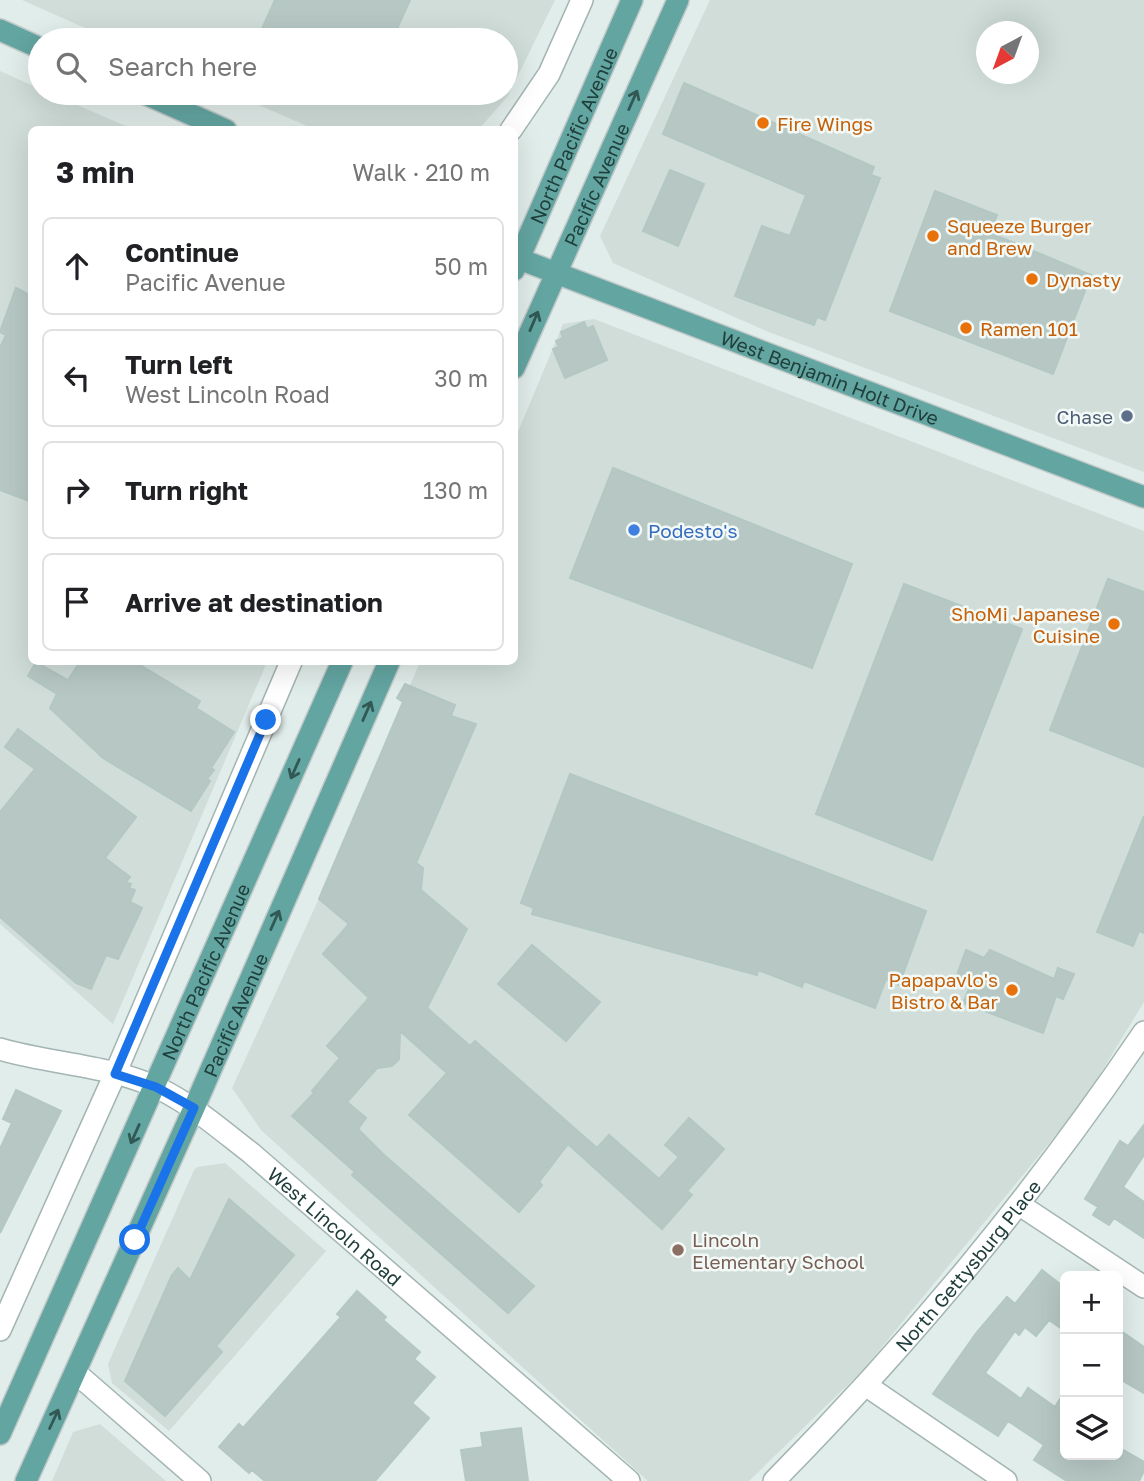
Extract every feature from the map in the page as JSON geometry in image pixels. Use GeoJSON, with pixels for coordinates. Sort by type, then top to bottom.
{"type":"FeatureCollection","features":[{"type":"Feature","properties":{"kind":"main road","name":"North Pacific Avenue"},"geometry":{"type":"LineString","coordinates":[[518,257],[632,0]]}},
{"type":"Feature","properties":{"kind":"main road","name":"Pacific Avenue"},"geometry":{"type":"LineString","coordinates":[[518,359],[678,0]]}},
{"type":"Feature","properties":{"kind":"main road"},"geometry":{"type":"LineString","coordinates":[[0,30],[28,43]]}},
{"type":"Feature","properties":{"kind":"main road"},"geometry":{"type":"LineString","coordinates":[[169,105],[217,126]]}},
{"type":"Feature","properties":{"kind":"main road","name":"West Benjamin Holt Drive"},"geometry":{"type":"LineString","coordinates":[[518,263],[555,274],[1144,497]]}},
{"type":"Feature","properties":{"kind":"main road","name":"North Pacific Avenue"},"geometry":{"type":"LineString","coordinates":[[0,1434],[341,665]]}},
{"type":"Feature","properties":{"kind":"main road","name":"Pacific Avenue"},"geometry":{"type":"LineString","coordinates":[[26,1481],[194,1108],[387,665]]}},
{"type":"Feature","properties":{"kind":"street"},"geometry":{"type":"LineString","coordinates":[[514,126],[549,74],[582,0]]}},
{"type":"Feature","properties":{"kind":"street"},"geometry":{"type":"LineString","coordinates":[[0,1330],[115,1074],[290,665]]}},
{"type":"Feature","properties":{"kind":"street","name":"North Gettysburg Place"},"geometry":{"type":"LineString","coordinates":[[774,1481],[867,1387],[1020,1206],[1144,1032]]}},
{"type":"Feature","properties":{"kind":"street","name":"West Lincoln Road"},"geometry":{"type":"LineString","coordinates":[[0,1049],[36,1060],[115,1074],[156,1087],[194,1108],[251,1153],[629,1481]]}},
{"type":"Feature","properties":{"kind":"street"},"geometry":{"type":"LineString","coordinates":[[1020,1206],[1144,1287]]}},
{"type":"Feature","properties":{"kind":"street"},"geometry":{"type":"LineString","coordinates":[[76,1373],[200,1481]]}},
{"type":"Feature","properties":{"kind":"street"},"geometry":{"type":"LineString","coordinates":[[867,1387],[1006,1481]]}},
{"type":"Feature","properties":{"kind":"shaded area"},"geometry":{"type":"Polygon","coordinates":[[[22,0],[555,0],[518,76],[518,28],[85,28],[22,0]]]}},
{"type":"Feature","properties":{"kind":"shaded area"},"geometry":{"type":"Polygon","coordinates":[[[710,0],[1144,0],[1144,472],[766,331],[613,263],[600,236],[710,0]]]}},
{"type":"Feature","properties":{"kind":"shaded area"},"geometry":{"type":"Polygon","coordinates":[[[0,71],[28,84],[28,105],[77,105],[126,126],[28,126],[28,665],[266,665],[113,1024],[0,924],[0,71]]]}},
{"type":"Feature","properties":{"kind":"shaded area"},"geometry":{"type":"Polygon","coordinates":[[[259,105],[500,105],[482,126],[307,126],[259,105]]]}},
{"type":"Feature","properties":{"kind":"shaded area"},"geometry":{"type":"Polygon","coordinates":[[[594,319],[1144,531],[1144,1002],[1083,1102],[863,1370],[749,1481],[648,1481],[261,1130],[232,1088],[316,905],[419,665],[518,665],[518,432],[563,324],[594,319]]]}},
{"type":"Feature","properties":{"kind":"shaded area"},"geometry":{"type":"Polygon","coordinates":[[[225,1163],[326,1251],[169,1431],[112,1383],[108,1364],[194,1170],[197,1167],[225,1163]]]}},
{"type":"Feature","properties":{"kind":"shaded area"},"geometry":{"type":"Polygon","coordinates":[[[100,1424],[166,1481],[52,1481],[73,1432],[100,1424]]]}},
{"type":"Feature","properties":{"kind":"building"},"geometry":{"type":"Polygon","coordinates":[[[275,0],[410,0],[397,28],[262,28],[275,0]]]}},
{"type":"Feature","properties":{"kind":"building"},"geometry":{"type":"Polygon","coordinates":[[[684,83],[874,167],[871,175],[880,178],[825,320],[817,317],[814,325],[735,296],[762,226],[790,236],[806,195],[663,134],[684,83]]]}},
{"type":"Feature","properties":{"kind":"building"},"geometry":{"type":"Polygon","coordinates":[[[670,170],[704,184],[678,246],[643,231],[670,170]]]}},
{"type":"Feature","properties":{"kind":"building"},"geometry":{"type":"Polygon","coordinates":[[[935,191],[997,215],[990,233],[1091,275],[1053,374],[890,311],[935,191]]]}},
{"type":"Feature","properties":{"kind":"building"},"geometry":{"type":"Polygon","coordinates":[[[16,288],[28,294],[28,500],[0,490],[0,348],[6,335],[0,332],[16,288]]]}},
{"type":"Feature","properties":{"kind":"building"},"geometry":{"type":"Polygon","coordinates":[[[584,322],[587,329],[593,326],[607,360],[565,378],[553,349],[559,347],[556,341],[563,338],[561,332],[584,322]]]}},
{"type":"Feature","properties":{"kind":"building"},"geometry":{"type":"Polygon","coordinates":[[[613,468],[852,564],[812,668],[570,578],[613,468]]]}},
{"type":"Feature","properties":{"kind":"building"},"geometry":{"type":"Polygon","coordinates":[[[1108,579],[1144,592],[1144,767],[1050,730],[1108,579]]]}},
{"type":"Feature","properties":{"kind":"building"},"geometry":{"type":"Polygon","coordinates":[[[904,584],[1022,629],[932,860],[816,814],[904,584]]]}},
{"type":"Feature","properties":{"kind":"building"},"geometry":{"type":"Polygon","coordinates":[[[34,665],[41,665],[68,680],[78,665],[140,665],[200,701],[196,708],[234,732],[211,768],[214,770],[207,779],[210,781],[191,811],[103,758],[50,708],[57,694],[28,676],[34,665]]]}},
{"type":"Feature","properties":{"kind":"building"},"geometry":{"type":"Polygon","coordinates":[[[405,684],[455,705],[451,716],[476,724],[416,863],[423,868],[421,890],[467,929],[427,1008],[470,1046],[475,1041],[597,1148],[609,1135],[659,1179],[679,1157],[665,1145],[689,1118],[724,1149],[687,1191],[692,1195],[662,1229],[568,1144],[539,1182],[542,1185],[519,1212],[409,1115],[447,1073],[400,1031],[399,1059],[392,1066],[377,1068],[347,1102],[366,1118],[358,1129],[383,1154],[534,1286],[508,1313],[352,1175],[355,1172],[292,1116],[314,1093],[312,1091],[340,1058],[327,1046],[369,998],[323,954],[349,924],[319,899],[403,702],[397,698],[405,684]]]}},
{"type":"Feature","properties":{"kind":"building"},"geometry":{"type":"Polygon","coordinates":[[[18,729],[136,817],[105,858],[130,877],[126,882],[131,884],[129,888],[135,890],[130,902],[142,908],[118,959],[106,955],[91,989],[76,983],[0,917],[0,812],[35,769],[5,747],[18,729]]]}},
{"type":"Feature","properties":{"kind":"building"},"geometry":{"type":"Polygon","coordinates":[[[570,774],[926,911],[899,985],[886,979],[875,1008],[804,981],[802,987],[758,970],[757,975],[532,914],[534,908],[521,903],[570,774]]]}},
{"type":"Feature","properties":{"kind":"building"},"geometry":{"type":"Polygon","coordinates":[[[1144,816],[1144,933],[1139,931],[1133,946],[1097,932],[1144,816]]]}},
{"type":"Feature","properties":{"kind":"building"},"geometry":{"type":"Polygon","coordinates":[[[532,945],[600,1002],[566,1041],[498,984],[532,945]]]}},
{"type":"Feature","properties":{"kind":"building"},"geometry":{"type":"Polygon","coordinates":[[[966,950],[984,958],[990,950],[1054,979],[1058,968],[1074,974],[1063,999],[1056,996],[1043,1033],[963,1003],[972,982],[957,975],[966,950]]]}},
{"type":"Feature","properties":{"kind":"building"},"geometry":{"type":"Polygon","coordinates":[[[16,1090],[61,1111],[0,1233],[0,1149],[12,1123],[3,1119],[16,1090]]]}},
{"type":"Feature","properties":{"kind":"building"},"geometry":{"type":"Polygon","coordinates":[[[1144,1125],[1144,1155],[1123,1187],[1144,1202],[1144,1238],[1114,1218],[1109,1225],[1093,1215],[1098,1207],[1085,1199],[1120,1141],[1128,1146],[1144,1125]]]}},
{"type":"Feature","properties":{"kind":"building"},"geometry":{"type":"Polygon","coordinates":[[[229,1199],[294,1255],[216,1346],[222,1352],[165,1416],[125,1381],[172,1275],[178,1268],[190,1280],[229,1199]]]}},
{"type":"Feature","properties":{"kind":"building"},"geometry":{"type":"Polygon","coordinates":[[[1042,1270],[1060,1284],[1060,1328],[1049,1320],[1036,1336],[1025,1327],[1019,1335],[1015,1331],[985,1373],[1021,1399],[1028,1388],[1055,1407],[1060,1399],[1060,1460],[1123,1460],[1123,1450],[1144,1462],[1144,1471],[1139,1481],[1067,1481],[1034,1460],[1044,1445],[1008,1421],[998,1436],[933,1394],[977,1332],[1007,1297],[1015,1304],[1042,1270]]]}},
{"type":"Feature","properties":{"kind":"building"},"geometry":{"type":"Polygon","coordinates":[[[357,1291],[386,1317],[383,1320],[420,1352],[414,1359],[435,1377],[412,1403],[429,1418],[375,1481],[265,1481],[252,1470],[249,1473],[219,1447],[239,1424],[243,1428],[341,1317],[337,1314],[357,1291]]]}},
{"type":"Feature","properties":{"kind":"building"},"geometry":{"type":"Polygon","coordinates":[[[1123,1332],[1144,1347],[1144,1393],[1123,1381],[1123,1332]]]}},
{"type":"Feature","properties":{"kind":"building"},"geometry":{"type":"Polygon","coordinates":[[[521,1428],[528,1481],[466,1481],[461,1450],[483,1447],[481,1433],[521,1428]]]}},
{"type":"Feature","properties":{"kind":"place","name":"Fire Wings"},"geometry":{"type":"Point","coordinates":[763,123]}},
{"type":"Feature","properties":{"kind":"place","name":"Squeeze Burger and Brew"},"geometry":{"type":"Point","coordinates":[933,236]}},
{"type":"Feature","properties":{"kind":"place","name":"Dynasty"},"geometry":{"type":"Point","coordinates":[1032,279]}},
{"type":"Feature","properties":{"kind":"place","name":"Ramen 101"},"geometry":{"type":"Point","coordinates":[966,328]}},
{"type":"Feature","properties":{"kind":"place","name":"Chase"},"geometry":{"type":"Point","coordinates":[1127,416]}},
{"type":"Feature","properties":{"kind":"place","name":"Podesto's"},"geometry":{"type":"Point","coordinates":[634,530]}},
{"type":"Feature","properties":{"kind":"place","name":"ShoMi Japanese Cuisine"},"geometry":{"type":"Point","coordinates":[1114,624]}},
{"type":"Feature","properties":{"kind":"place","name":"Papapavlo's Bistro & Bar"},"geometry":{"type":"Point","coordinates":[1012,990]}},
{"type":"Feature","properties":{"kind":"place","name":"Lincoln Elementary School"},"geometry":{"type":"Point","coordinates":[678,1250]}},
{"type":"Feature","properties":{"kind":"route"},"geometry":{"type":"LineString","coordinates":[[135,1240],[194,1108],[156,1087],[115,1074],[266,720]]}}]}
